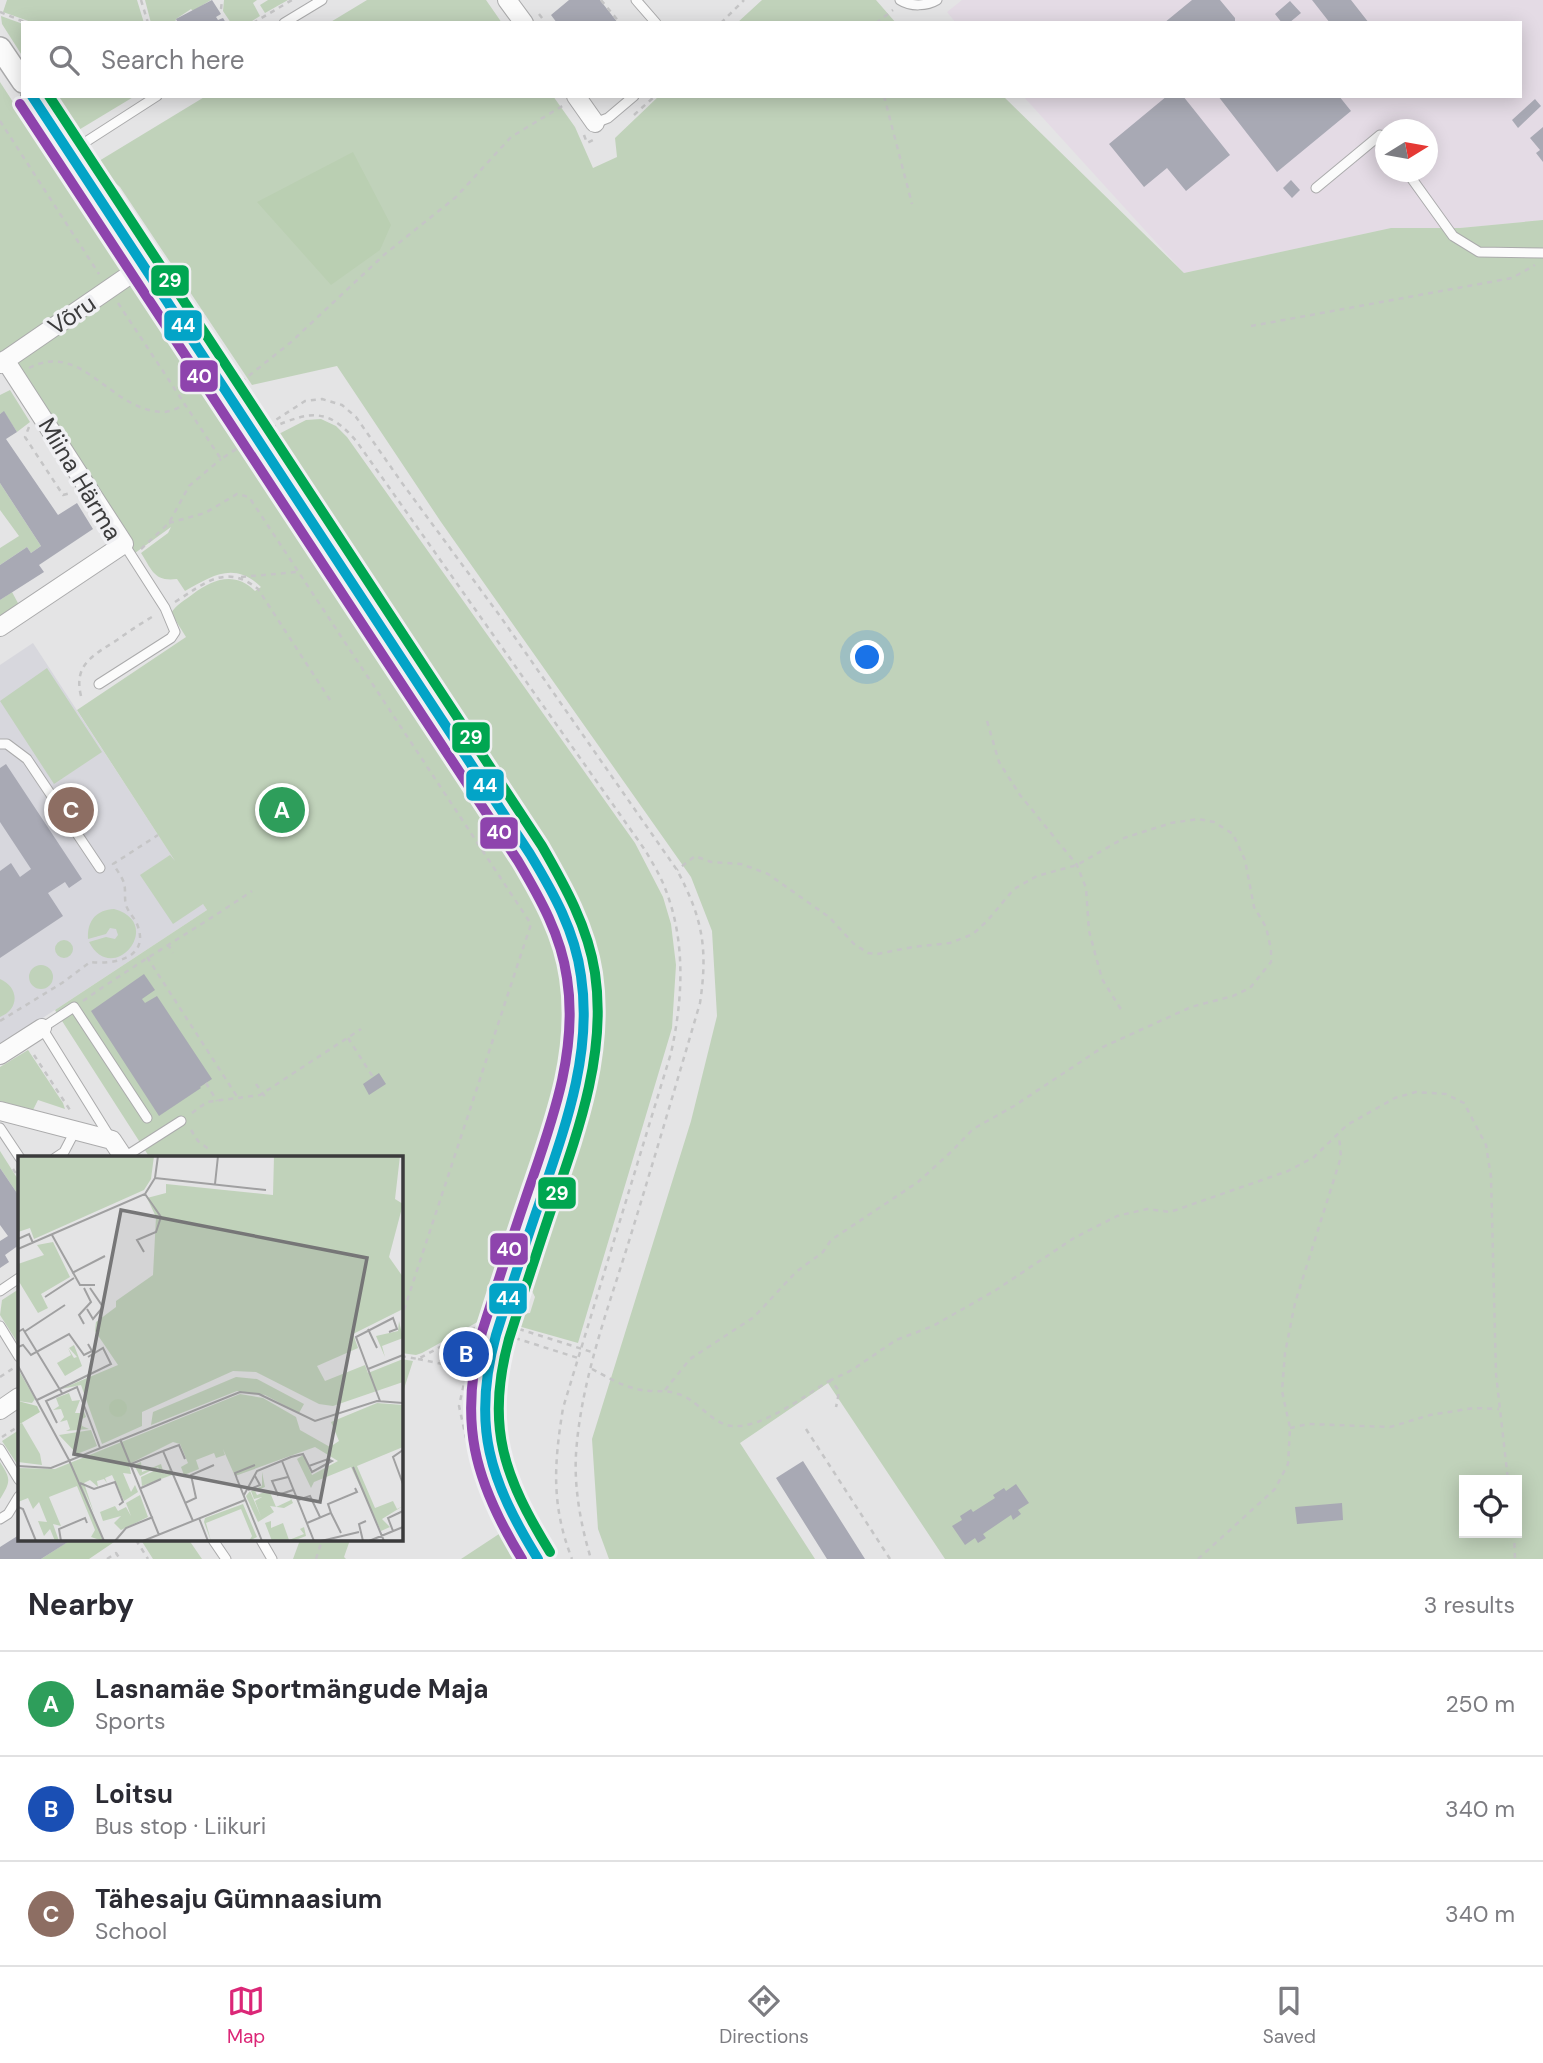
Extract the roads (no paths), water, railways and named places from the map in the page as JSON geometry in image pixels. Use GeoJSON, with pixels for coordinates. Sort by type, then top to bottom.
{"type":"FeatureCollection","features":[{"type":"Feature","properties":{"kind":"street"},"geometry":{"type":"LineString","coordinates":[[508,0],[523,21]]}},
{"type":"Feature","properties":{"kind":"street"},"geometry":{"type":"LineString","coordinates":[[0,48],[21,79]]}},
{"type":"Feature","properties":{"kind":"street"},"geometry":{"type":"LineString","coordinates":[[33,98],[228,393],[262,431],[530,854],[557,902],[574,943],[584,998],[582,1059],[571,1111],[497,1329],[485,1387],[485,1435],[501,1492],[538,1559]]}},
{"type":"Feature","properties":{"kind":"street"},"geometry":{"type":"LineString","coordinates":[[570,101],[595,123]]}},
{"type":"Feature","properties":{"kind":"street","name":"Võru"},"geometry":{"type":"LineString","coordinates":[[3,362],[144,265]]}},
{"type":"Feature","properties":{"kind":"street","name":"Miina Härma"},"geometry":{"type":"LineString","coordinates":[[0,628],[129,550],[17,377],[3,362]]}},
{"type":"Feature","properties":{"kind":"street"},"geometry":{"type":"LineString","coordinates":[[0,1055],[42,1028]]}},
{"type":"Feature","properties":{"kind":"street"},"geometry":{"type":"LineString","coordinates":[[0,1111],[112,1140],[122,1156]]}},
{"type":"Feature","properties":{"kind":"street"},"geometry":{"type":"LineString","coordinates":[[0,1410],[18,1398]]}},
{"type":"Feature","properties":{"kind":"lane"},"geometry":{"type":"LineString","coordinates":[[287,21],[322,0]]}},
{"type":"Feature","properties":{"kind":"lane"},"geometry":{"type":"LineString","coordinates":[[636,0],[654,21]]}},
{"type":"Feature","properties":{"kind":"lane"},"geometry":{"type":"LineString","coordinates":[[902,1],[928,5],[937,0]]}},
{"type":"Feature","properties":{"kind":"lane"},"geometry":{"type":"LineString","coordinates":[[69,153],[154,98]]}},
{"type":"Feature","properties":{"kind":"lane"},"geometry":{"type":"LineString","coordinates":[[595,123],[608,118],[632,98]]}},
{"type":"Feature","properties":{"kind":"lane"},"geometry":{"type":"LineString","coordinates":[[1317,188],[1375,139]]}},
{"type":"Feature","properties":{"kind":"lane"},"geometry":{"type":"LineString","coordinates":[[1414,182],[1453,236],[1479,252],[1543,253]]}},
{"type":"Feature","properties":{"kind":"lane"},"geometry":{"type":"LineString","coordinates":[[99,684],[171,638],[175,632],[165,608],[129,550]]}},
{"type":"Feature","properties":{"kind":"lane"},"geometry":{"type":"LineString","coordinates":[[0,744],[7,744],[27,758],[100,868]]}},
{"type":"Feature","properties":{"kind":"lane"},"geometry":{"type":"LineString","coordinates":[[112,1140],[42,1028],[74,1007],[147,1118]]}},
{"type":"Feature","properties":{"kind":"lane"},"geometry":{"type":"LineString","coordinates":[[126,1156],[182,1120]]}},
{"type":"Feature","properties":{"kind":"lane"},"geometry":{"type":"LineString","coordinates":[[0,1128],[19,1156]]}},
{"type":"Feature","properties":{"kind":"lane"},"geometry":{"type":"LineString","coordinates":[[58,1156],[80,1132]]}},
{"type":"Feature","properties":{"kind":"lane"},"geometry":{"type":"LineString","coordinates":[[0,1291],[18,1279]]}},
{"type":"Feature","properties":{"kind":"lane"},"geometry":{"type":"LineString","coordinates":[[0,1326],[18,1355]]}},
{"type":"Feature","properties":{"kind":"lane"},"geometry":{"type":"LineString","coordinates":[[0,1449],[18,1478]]}},
{"type":"Feature","properties":{"kind":"lane"},"geometry":{"type":"LineString","coordinates":[[0,1519],[8,1514],[18,1498]]}},
{"type":"Feature","properties":{"kind":"lane"},"geometry":{"type":"LineString","coordinates":[[215,1542],[226,1559]]}},
{"type":"Feature","properties":{"kind":"lane"},"geometry":{"type":"LineString","coordinates":[[262,1542],[272,1559]]}},
{"type":"Feature","properties":{"kind":"place","name":"Tähesaju Gümnaasium"},"geometry":{"type":"Point","coordinates":[71,810]}},
{"type":"Feature","properties":{"kind":"place","name":"Lasnamäe Sportmängude Maja"},"geometry":{"type":"Point","coordinates":[282,810]}},
{"type":"Feature","properties":{"kind":"place","name":"Loitsu"},"geometry":{"type":"Point","coordinates":[466,1354]}}]}
